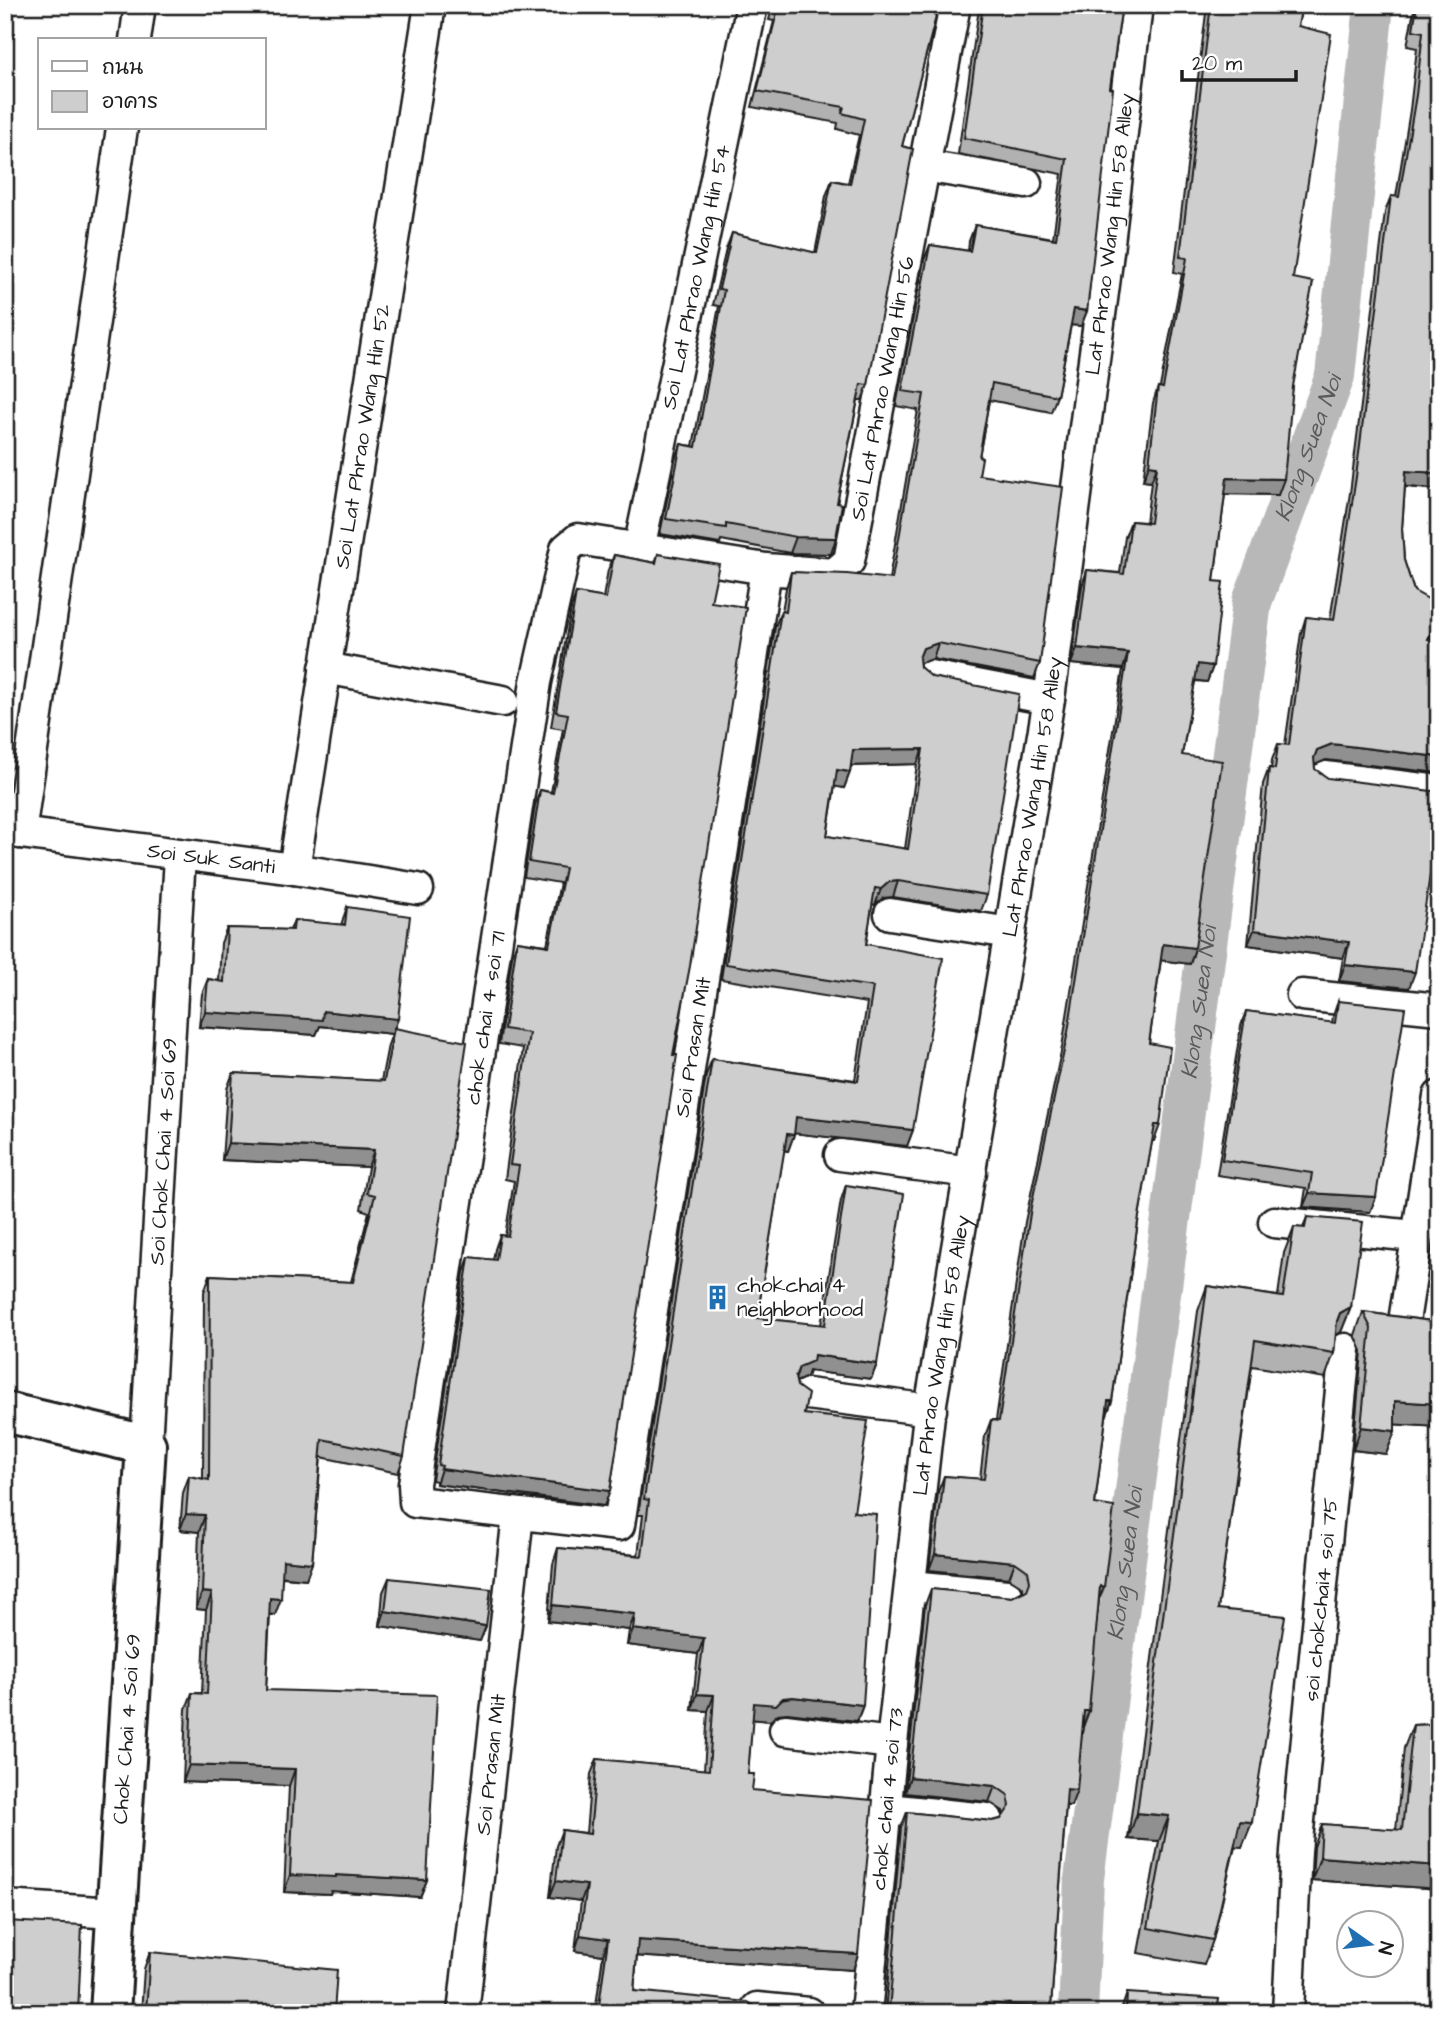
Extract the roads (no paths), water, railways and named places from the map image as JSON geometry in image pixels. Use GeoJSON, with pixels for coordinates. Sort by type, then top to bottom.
{"type":"FeatureCollection","features":[{"type":"Feature","properties":{"kind":"street"},"geometry":{"type":"LineString","coordinates":[[135,38],[140,5]]}},
{"type":"Feature","properties":{"kind":"street","name":"Soi Lat Phrao Wang Hin 52"},"geometry":{"type":"LineString","coordinates":[[294,869],[430,5]]}},
{"type":"Feature","properties":{"kind":"street","name":"Soi Lat Phrao Wang Hin 54"},"geometry":{"type":"LineString","coordinates":[[639,549],[752,5]]}},
{"type":"Feature","properties":{"kind":"street","name":"Soi Lat Phrao Wang Hin 56"},"geometry":{"type":"LineString","coordinates":[[566,549],[578,539],[766,569],[834,574],[849,561],[955,5]]}},
{"type":"Feature","properties":{"kind":"street","name":"Lat Phrao Wang Hin 58 Alley"},"geometry":{"type":"LineString","coordinates":[[911,1586],[931,1410],[1049,699],[1105,277],[1137,5]]}},
{"type":"Feature","properties":{"kind":"street"},"geometry":{"type":"LineString","coordinates":[[13,832],[122,130]]}},
{"type":"Feature","properties":{"kind":"street"},"geometry":{"type":"LineString","coordinates":[[924,166],[1026,183]]}},
{"type":"Feature","properties":{"kind":"street","name":"chok chai 4 soi 71"},"geometry":{"type":"LineString","coordinates":[[518,1515],[415,1502],[415,1486],[536,682],[566,549]]}},
{"type":"Feature","properties":{"kind":"street","name":"Soi Prasan Mit"},"geometry":{"type":"LineString","coordinates":[[463,2013],[518,1515],[619,1525],[766,569]]}},
{"type":"Feature","properties":{"kind":"street"},"geometry":{"type":"LineString","coordinates":[[325,668],[503,701]]}},
{"type":"Feature","properties":{"kind":"street"},"geometry":{"type":"LineString","coordinates":[[930,676],[1049,699]]}},
{"type":"Feature","properties":{"kind":"street"},"geometry":{"type":"LineString","coordinates":[[1325,777],[1439,791]]}},
{"type":"Feature","properties":{"kind":"street","name":"Soi Suk Santi"},"geometry":{"type":"LineString","coordinates":[[13,832],[294,869],[418,890]]}},
{"type":"Feature","properties":{"kind":"street","name":"Soi Chok Chai 4 Soi 69"},"geometry":{"type":"LineString","coordinates":[[146,1445],[180,856]]}},
{"type":"Feature","properties":{"kind":"street"},"geometry":{"type":"LineString","coordinates":[[890,914],[1010,933]]}},
{"type":"Feature","properties":{"kind":"street"},"geometry":{"type":"LineString","coordinates":[[1302,995],[1439,1009]]}},
{"type":"Feature","properties":{"kind":"street"},"geometry":{"type":"LineString","coordinates":[[1405,1315],[1439,1096]]}},
{"type":"Feature","properties":{"kind":"street"},"geometry":{"type":"LineString","coordinates":[[840,1155],[971,1172]]}},
{"type":"Feature","properties":{"kind":"street"},"geometry":{"type":"LineString","coordinates":[[1274,1222],[1416,1236]]}},
{"type":"Feature","properties":{"kind":"street","name":"soi chokchai4 soi 75"},"geometry":{"type":"LineString","coordinates":[[1288,2013],[1296,1852],[1345,1349]]}},
{"type":"Feature","properties":{"kind":"street"},"geometry":{"type":"LineString","coordinates":[[807,1394],[931,1410]]}},
{"type":"Feature","properties":{"kind":"street"},"geometry":{"type":"LineString","coordinates":[[5,1412],[146,1445]]}},
{"type":"Feature","properties":{"kind":"street","name":"Chok Chai 4 Soi 69"},"geometry":{"type":"LineString","coordinates":[[110,2013],[114,1913],[146,1445]]}},
{"type":"Feature","properties":{"kind":"street"},"geometry":{"type":"LineString","coordinates":[[911,1586],[1007,1595]]}},
{"type":"Feature","properties":{"kind":"street","name":"chok chai 4 soi 73"},"geometry":{"type":"LineString","coordinates":[[866,2013],[892,1742],[911,1586]]}},
{"type":"Feature","properties":{"kind":"street"},"geometry":{"type":"LineString","coordinates":[[785,1730],[892,1742]]}},
{"type":"Feature","properties":{"kind":"street"},"geometry":{"type":"LineString","coordinates":[[886,1809],[987,1819]]}},
{"type":"Feature","properties":{"kind":"street"},"geometry":{"type":"LineString","coordinates":[[5,1906],[114,1913]]}},
{"type":"Feature","properties":{"kind":"street"},"geometry":{"type":"LineString","coordinates":[[757,2008],[809,2013]]}},
{"type":"Feature","properties":{"kind":"waterway","name":"Klong Suea Noi"},"geometry":{"type":"LineString","coordinates":[[1078,2013],[1084,1879],[1252,602],[1335,376],[1374,5]]}},
{"type":"Feature","properties":{"kind":"place","name":"chokchai 4 neighborhood"},"geometry":{"type":"Point","coordinates":[717,1297]}}]}
